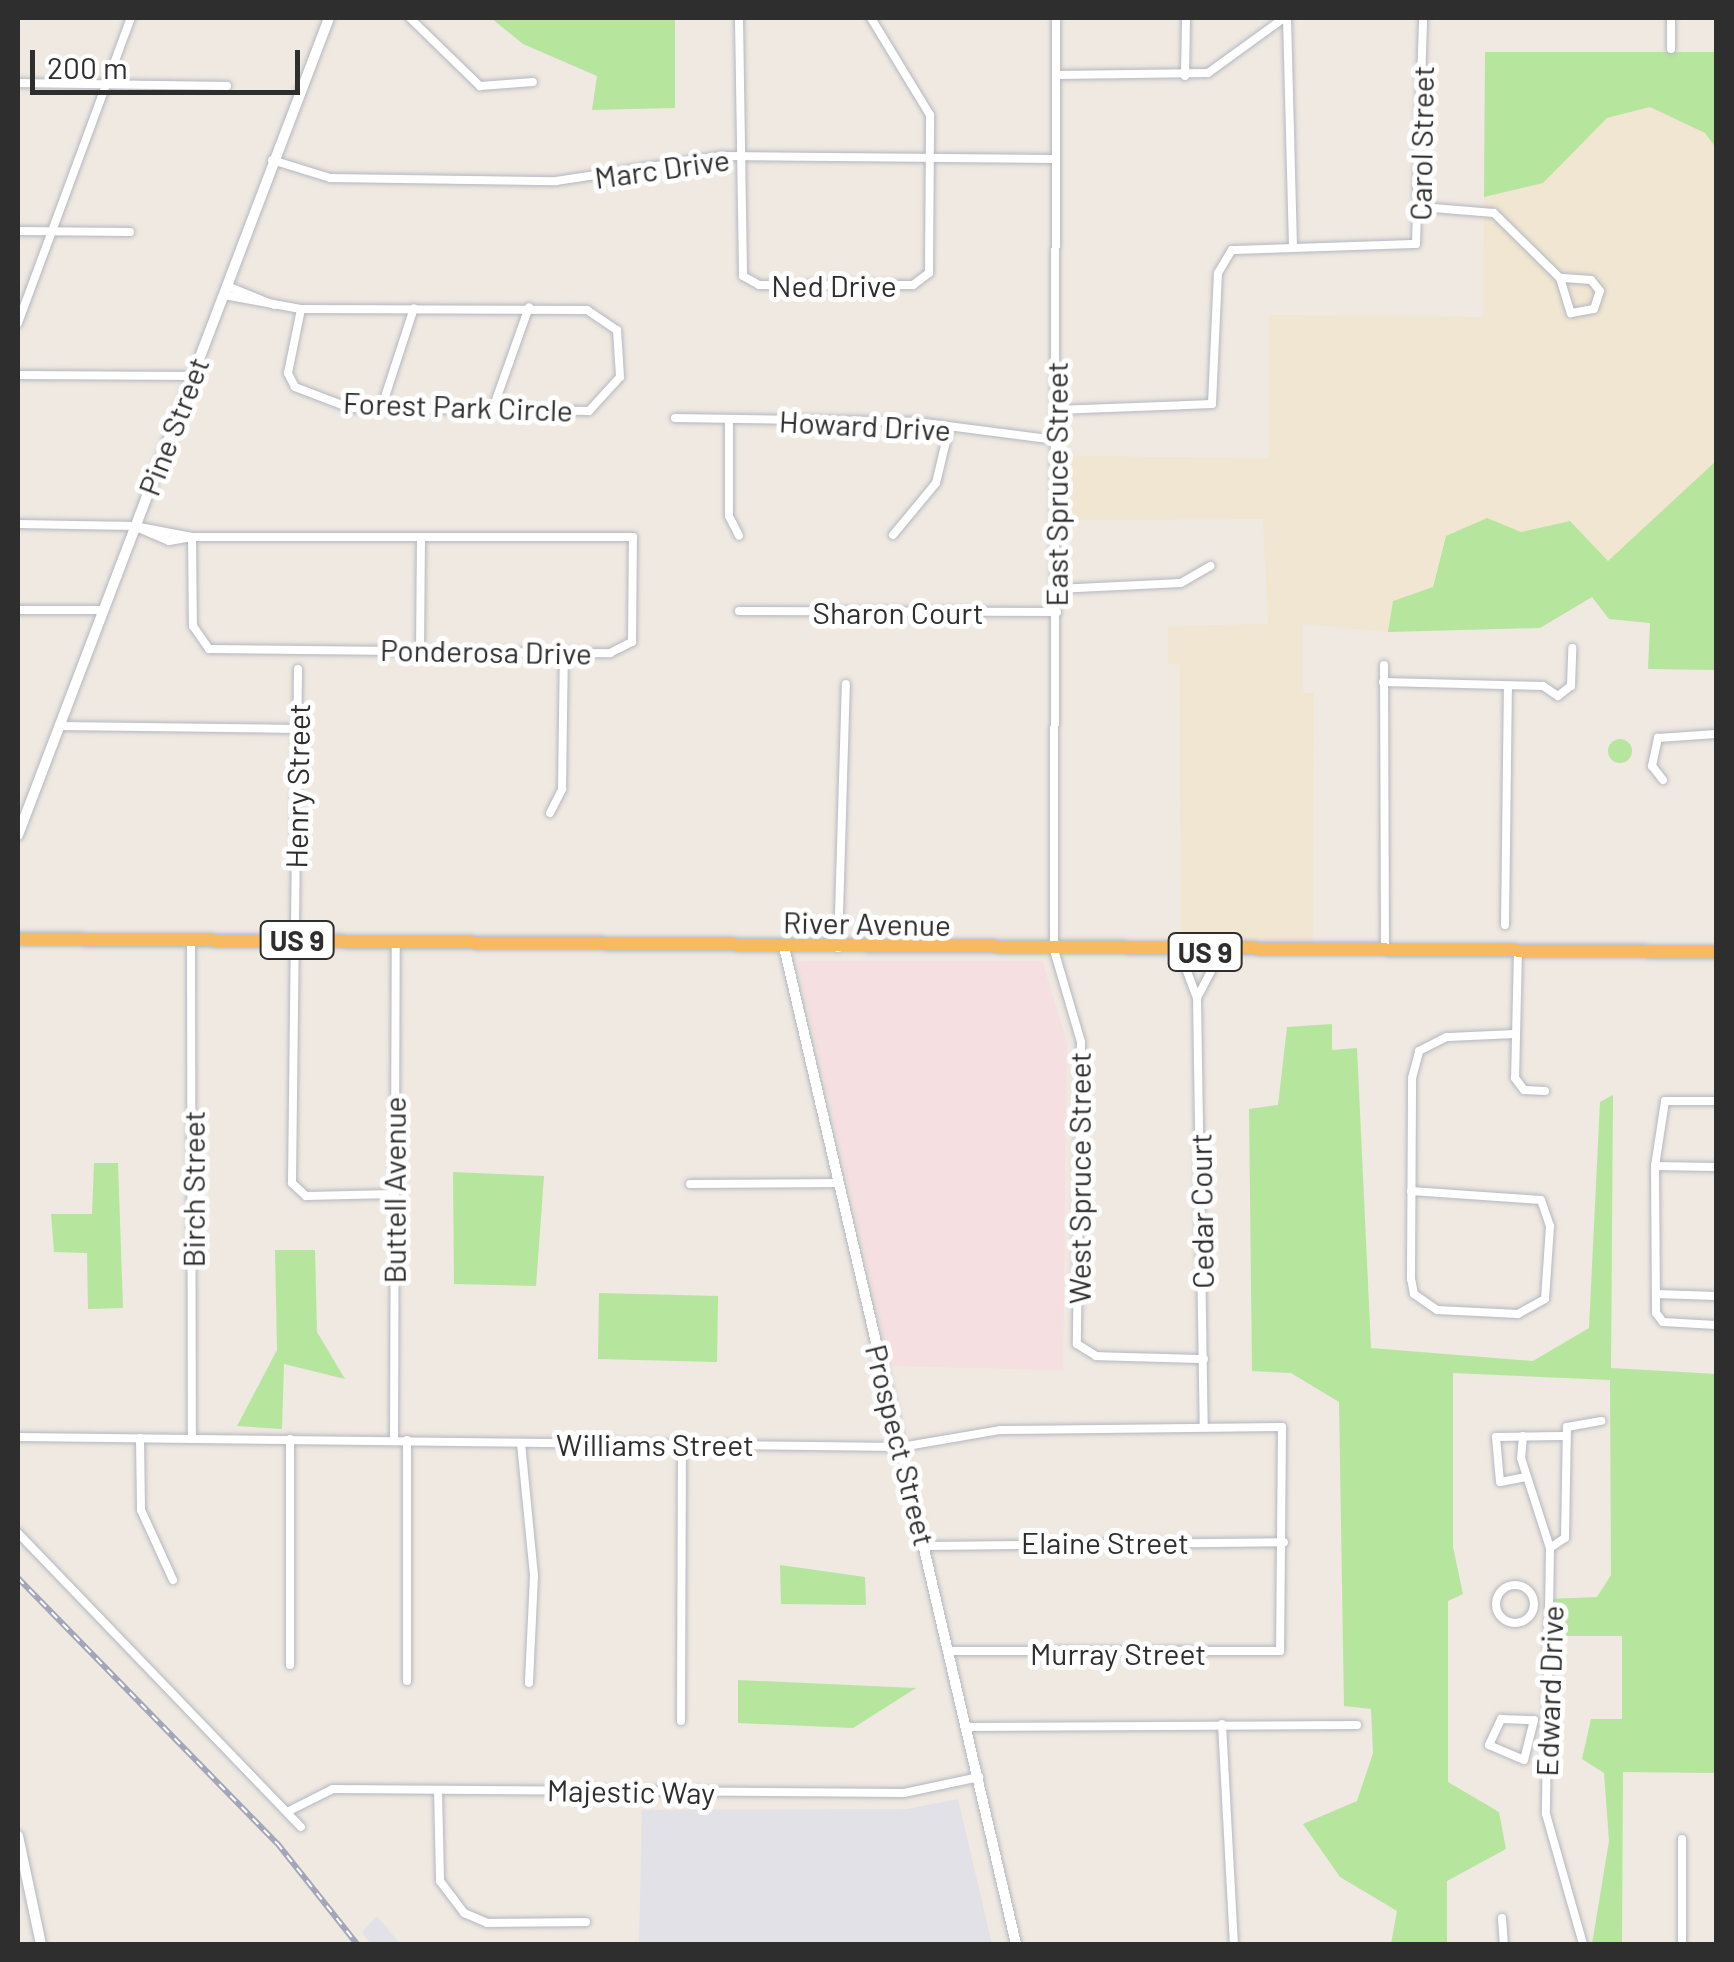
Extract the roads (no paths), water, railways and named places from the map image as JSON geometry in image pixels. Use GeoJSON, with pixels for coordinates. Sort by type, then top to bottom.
{"type":"FeatureCollection","features":[{"type":"Feature","properties":{"kind":"highway","name":"River Avenue"},"geometry":{"type":"LineString","coordinates":[[18,939],[1221,952],[1385,948],[1716,952]]}},
{"type":"Feature","properties":{"kind":"street"},"geometry":{"type":"LineString","coordinates":[[18,323],[131,18]]}},
{"type":"Feature","properties":{"kind":"street","name":"Pine Street"},"geometry":{"type":"LineString","coordinates":[[18,835],[328,18]]}},
{"type":"Feature","properties":{"kind":"street"},"geometry":{"type":"LineString","coordinates":[[410,18],[480,86],[533,82]]}},
{"type":"Feature","properties":{"kind":"street"},"geometry":{"type":"LineString","coordinates":[[739,156],[740,18]]}},
{"type":"Feature","properties":{"kind":"street"},"geometry":{"type":"LineString","coordinates":[[871,18],[927,102],[931,158]]}},
{"type":"Feature","properties":{"kind":"street","name":"East Spruce Street"},"geometry":{"type":"LineString","coordinates":[[1054,950],[1056,18]]}},
{"type":"Feature","properties":{"kind":"street"},"geometry":{"type":"LineString","coordinates":[[1185,76],[1186,18]]}},
{"type":"Feature","properties":{"kind":"street"},"geometry":{"type":"LineString","coordinates":[[1056,75],[1185,76],[1222,69],[1285,18]]}},
{"type":"Feature","properties":{"kind":"street"},"geometry":{"type":"LineString","coordinates":[[1285,18],[1293,248]]}},
{"type":"Feature","properties":{"kind":"street","name":"Carol Street"},"geometry":{"type":"LineString","coordinates":[[1056,410],[1212,404],[1224,256],[1293,248],[1410,247],[1420,238],[1424,18]]}},
{"type":"Feature","properties":{"kind":"street"},"geometry":{"type":"LineString","coordinates":[[1671,18],[1671,49]]}},
{"type":"Feature","properties":{"kind":"street"},"geometry":{"type":"LineString","coordinates":[[18,83],[227,86]]}},
{"type":"Feature","properties":{"kind":"street","name":"Marc Drive"},"geometry":{"type":"LineString","coordinates":[[272,160],[330,178],[556,181],[739,156],[1056,159]]}},
{"type":"Feature","properties":{"kind":"street","name":"Ned Drive"},"geometry":{"type":"LineString","coordinates":[[739,156],[740,268],[748,282],[777,286],[923,281],[931,158]]}},
{"type":"Feature","properties":{"kind":"street"},"geometry":{"type":"LineString","coordinates":[[1421,207],[1494,213],[1560,278],[1571,313],[1594,308],[1600,291],[1591,280],[1560,278]]}},
{"type":"Feature","properties":{"kind":"street"},"geometry":{"type":"LineString","coordinates":[[18,231],[130,232]]}},
{"type":"Feature","properties":{"kind":"street","name":"Forest Park Circle"},"geometry":{"type":"LineString","coordinates":[[225,291],[301,309],[529,307],[606,318],[617,330],[620,377],[589,411],[350,408],[295,388],[288,374],[301,309]]}},
{"type":"Feature","properties":{"kind":"street"},"geometry":{"type":"LineString","coordinates":[[492,411],[529,307]]}},
{"type":"Feature","properties":{"kind":"street"},"geometry":{"type":"LineString","coordinates":[[381,409],[414,308]]}},
{"type":"Feature","properties":{"kind":"street"},"geometry":{"type":"LineString","coordinates":[[18,374],[193,376]]}},
{"type":"Feature","properties":{"kind":"street","name":"Howard Drive"},"geometry":{"type":"LineString","coordinates":[[675,418],[949,429],[1056,440]]}},
{"type":"Feature","properties":{"kind":"street"},"geometry":{"type":"LineString","coordinates":[[729,421],[729,516],[739,536]]}},
{"type":"Feature","properties":{"kind":"street"},"geometry":{"type":"LineString","coordinates":[[892,535],[936,482],[949,429]]}},
{"type":"Feature","properties":{"kind":"street","name":"Ponderosa Drive"},"geometry":{"type":"LineString","coordinates":[[18,524],[134,526],[192,537],[633,536],[628,649],[420,651],[200,646],[192,537]]}},
{"type":"Feature","properties":{"kind":"street"},"geometry":{"type":"LineString","coordinates":[[420,651],[421,537]]}},
{"type":"Feature","properties":{"kind":"street"},"geometry":{"type":"LineString","coordinates":[[1057,588],[1181,584],[1210,566]]}},
{"type":"Feature","properties":{"kind":"street"},"geometry":{"type":"LineString","coordinates":[[18,610],[102,610]]}},
{"type":"Feature","properties":{"kind":"street","name":"Sharon Court"},"geometry":{"type":"LineString","coordinates":[[740,611],[1056,612]]}},
{"type":"Feature","properties":{"kind":"street"},"geometry":{"type":"LineString","coordinates":[[1383,682],[1566,692],[1572,648]]}},
{"type":"Feature","properties":{"kind":"street"},"geometry":{"type":"LineString","coordinates":[[550,814],[562,789],[564,652]]}},
{"type":"Feature","properties":{"kind":"street"},"geometry":{"type":"LineString","coordinates":[[1384,665],[1385,948]]}},
{"type":"Feature","properties":{"kind":"street","name":"Henry Street"},"geometry":{"type":"LineString","coordinates":[[298,669],[292,1183],[306,1196],[394,1194]]}},
{"type":"Feature","properties":{"kind":"street"},"geometry":{"type":"LineString","coordinates":[[838,948],[846,684]]}},
{"type":"Feature","properties":{"kind":"street"},"geometry":{"type":"LineString","coordinates":[[1505,926],[1508,686]]}},
{"type":"Feature","properties":{"kind":"street"},"geometry":{"type":"LineString","coordinates":[[59,726],[298,728]]}},
{"type":"Feature","properties":{"kind":"street"},"geometry":{"type":"LineString","coordinates":[[1663,780],[1652,766],[1658,738],[1716,734]]}},
{"type":"Feature","properties":{"kind":"street","name":"Birch Street"},"geometry":{"type":"LineString","coordinates":[[191,940],[192,1439]]}},
{"type":"Feature","properties":{"kind":"street","name":"Buttell Avenue"},"geometry":{"type":"LineString","coordinates":[[394,1439],[396,941]]}},
{"type":"Feature","properties":{"kind":"street","name":"Prospect Street"},"geometry":{"type":"LineString","coordinates":[[784,947],[1016,1944]]}},
{"type":"Feature","properties":{"kind":"street"},"geometry":{"type":"LineString","coordinates":[[1518,949],[1515,1078],[1524,1090],[1545,1091]]}},
{"type":"Feature","properties":{"kind":"street","name":"West Spruce Street"},"geometry":{"type":"LineString","coordinates":[[1054,950],[1082,1042],[1078,1350],[1204,1359]]}},
{"type":"Feature","properties":{"kind":"street","name":"Cedar Court"},"geometry":{"type":"LineString","coordinates":[[1179,950],[1197,998],[1204,1424]]}},
{"type":"Feature","properties":{"kind":"street","name":"Cedar Court"},"geometry":{"type":"LineString","coordinates":[[1197,998],[1221,952]]}},
{"type":"Feature","properties":{"kind":"street"},"geometry":{"type":"LineString","coordinates":[[1411,1191],[1541,1200],[1550,1226],[1545,1299],[1518,1314],[1424,1306],[1410,1279],[1411,1191],[1419,1051],[1447,1037],[1516,1034]]}},
{"type":"Feature","properties":{"kind":"street"},"geometry":{"type":"LineString","coordinates":[[1716,1101],[1664,1102],[1655,1166],[1656,1294],[1664,1322],[1716,1325]]}},
{"type":"Feature","properties":{"kind":"street"},"geometry":{"type":"LineString","coordinates":[[1655,1166],[1716,1167]]}},
{"type":"Feature","properties":{"kind":"street"},"geometry":{"type":"LineString","coordinates":[[690,1184],[838,1183]]}},
{"type":"Feature","properties":{"kind":"street"},"geometry":{"type":"LineString","coordinates":[[1656,1294],[1716,1296]]}},
{"type":"Feature","properties":{"kind":"street"},"geometry":{"type":"LineString","coordinates":[[1550,1548],[1565,1538],[1565,1436],[1570,1423],[1600,1421]]}},
{"type":"Feature","properties":{"kind":"street","name":"Williams Street"},"geometry":{"type":"LineString","coordinates":[[18,1437],[901,1447],[1000,1430],[1274,1423],[1284,1435],[1284,1542]]}},
{"type":"Feature","properties":{"kind":"street","name":"Edward Drive"},"geometry":{"type":"LineString","coordinates":[[1523,1436],[1526,1477],[1550,1548],[1546,1814],[1583,1944]]}},
{"type":"Feature","properties":{"kind":"street"},"geometry":{"type":"LineString","coordinates":[[1526,1477],[1500,1482],[1496,1438],[1565,1436]]}},
{"type":"Feature","properties":{"kind":"street"},"geometry":{"type":"LineString","coordinates":[[140,1438],[140,1510],[173,1580]]}},
{"type":"Feature","properties":{"kind":"street"},"geometry":{"type":"LineString","coordinates":[[290,1439],[290,1666]]}},
{"type":"Feature","properties":{"kind":"street"},"geometry":{"type":"LineString","coordinates":[[406,1440],[406,1682]]}},
{"type":"Feature","properties":{"kind":"street"},"geometry":{"type":"LineString","coordinates":[[521,1442],[534,1576],[530,1683]]}},
{"type":"Feature","properties":{"kind":"street"},"geometry":{"type":"LineString","coordinates":[[680,1722],[682,1443]]}},
{"type":"Feature","properties":{"kind":"street"},"geometry":{"type":"LineString","coordinates":[[18,1532],[302,1827]]}},
{"type":"Feature","properties":{"kind":"street","name":"Elaine Street"},"geometry":{"type":"LineString","coordinates":[[926,1546],[1284,1542]]}},
{"type":"Feature","properties":{"kind":"street","name":"Murray Street"},"geometry":{"type":"LineString","coordinates":[[950,1651],[1273,1653],[1282,1646],[1284,1542]]}},
{"type":"Feature","properties":{"kind":"street"},"geometry":{"type":"LineString","coordinates":[[18,1546],[31,1549]]}},
{"type":"Feature","properties":{"kind":"street"},"geometry":{"type":"LineString","coordinates":[[1529,1622],[1527,1589],[1500,1592],[1501,1617],[1529,1622],[1551,1624]]}},
{"type":"Feature","properties":{"kind":"street"},"geometry":{"type":"LineString","coordinates":[[1534,1720],[1524,1760],[1489,1745],[1501,1719],[1550,1720]]}},
{"type":"Feature","properties":{"kind":"street"},"geometry":{"type":"LineString","coordinates":[[1222,1724],[1234,1944]]}},
{"type":"Feature","properties":{"kind":"street"},"geometry":{"type":"LineString","coordinates":[[967,1727],[1357,1725]]}},
{"type":"Feature","properties":{"kind":"street","name":"Majestic Way"},"geometry":{"type":"LineString","coordinates":[[287,1812],[333,1790],[904,1793],[979,1777]]}},
{"type":"Feature","properties":{"kind":"street"},"geometry":{"type":"LineString","coordinates":[[438,1790],[440,1881],[464,1913],[487,1923],[586,1922]]}},
{"type":"Feature","properties":{"kind":"street"},"geometry":{"type":"LineString","coordinates":[[18,1836],[42,1944]]}},
{"type":"Feature","properties":{"kind":"street"},"geometry":{"type":"LineString","coordinates":[[1682,1838],[1682,1944]]}},
{"type":"Feature","properties":{"kind":"street"},"geometry":{"type":"LineString","coordinates":[[1502,1918],[1504,1944]]}},
{"type":"Feature","properties":{"kind":"railway"},"geometry":{"type":"LineString","coordinates":[[18,1578],[277,1843],[357,1944]]}}]}
